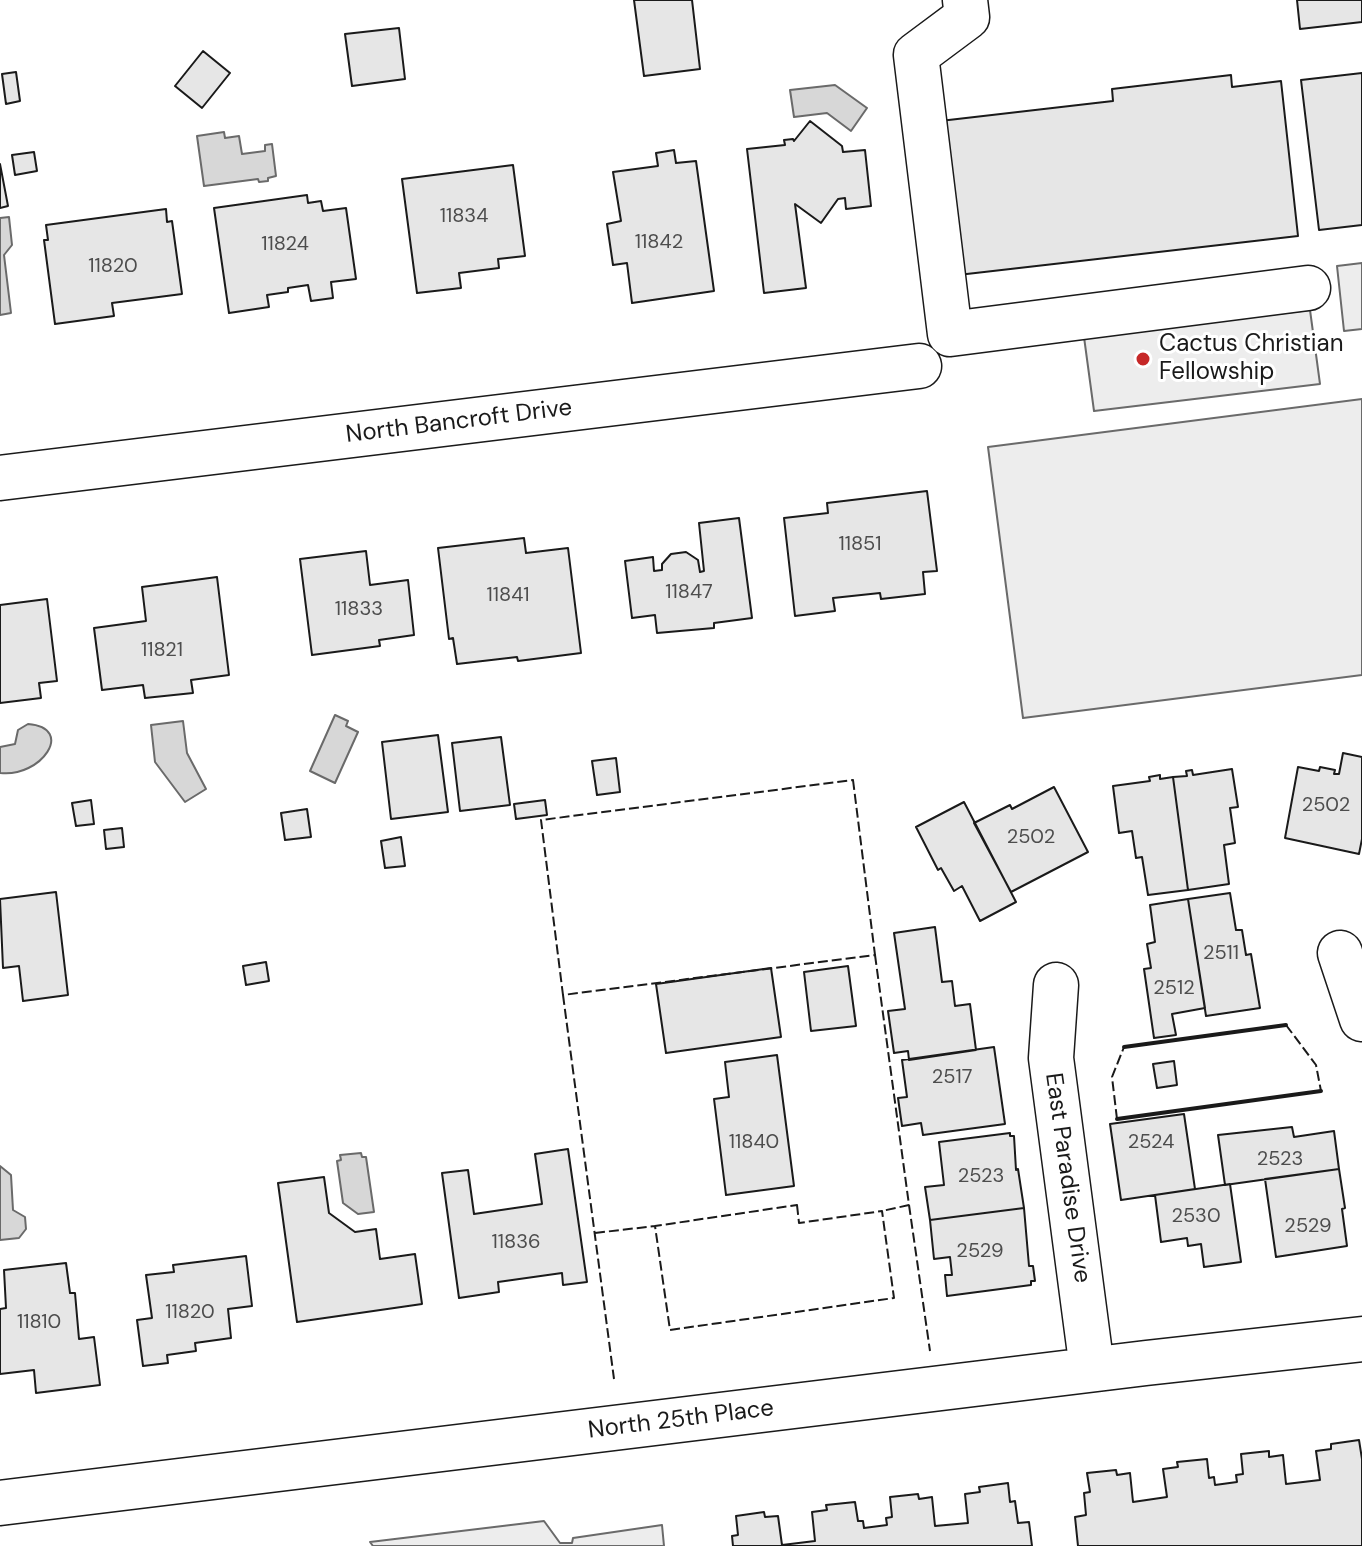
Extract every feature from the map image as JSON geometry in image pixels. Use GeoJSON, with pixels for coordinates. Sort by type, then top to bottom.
{"type":"FeatureCollection","features":[{"type":"Feature","properties":{"kind":"street"},"geometry":{"type":"LineString","coordinates":[[965,0],[967,17],[916,55],[950,334],[1308,288]]}},
{"type":"Feature","properties":{"kind":"street","name":"North Bancroft Drive"},"geometry":{"type":"LineString","coordinates":[[0,478],[919,366]]}},
{"type":"Feature","properties":{"kind":"street"},"geometry":{"type":"LineString","coordinates":[[1340,953],[1362,1019]]}},
{"type":"Feature","properties":{"kind":"street","name":"East Paradise Drive"},"geometry":{"type":"LineString","coordinates":[[1056,985],[1051,1058],[1092,1369]]}},
{"type":"Feature","properties":{"kind":"street","name":"North 25th Place"},"geometry":{"type":"LineString","coordinates":[[0,1503],[1092,1369],[1362,1339]]}},
{"type":"Feature","properties":{"kind":"shaded area"},"geometry":{"type":"Polygon","coordinates":[[[835,85],[867,108],[851,131],[827,113],[794,117],[790,90],[835,85]]]}},
{"type":"Feature","properties":{"kind":"shaded area"},"geometry":{"type":"Polygon","coordinates":[[[224,132],[225,138],[239,136],[242,154],[265,151],[265,145],[272,144],[276,176],[268,178],[268,181],[259,182],[258,179],[204,186],[197,136],[224,132]]]}},
{"type":"Feature","properties":{"kind":"shaded area"},"geometry":{"type":"Polygon","coordinates":[[[9,217],[12,245],[4,255],[11,313],[0,315],[0,218],[9,217]]]}},
{"type":"Feature","properties":{"kind":"shaded area"},"geometry":{"type":"Polygon","coordinates":[[[1362,263],[1362,329],[1344,331],[1337,266],[1362,263]]]}},
{"type":"Feature","properties":{"kind":"shaded area"},"geometry":{"type":"Polygon","coordinates":[[[1310,310],[1320,384],[1094,411],[1084,337],[1310,310]]]}},
{"type":"Feature","properties":{"kind":"shaded area"},"geometry":{"type":"Polygon","coordinates":[[[1362,399],[1362,675],[1023,718],[988,447],[1362,399]]]}},
{"type":"Feature","properties":{"kind":"shaded area"},"geometry":{"type":"Polygon","coordinates":[[[335,715],[348,721],[346,726],[358,732],[335,783],[310,771],[335,715]]]}},
{"type":"Feature","properties":{"kind":"shaded area"},"geometry":{"type":"Polygon","coordinates":[[[183,721],[187,753],[206,789],[185,802],[155,762],[151,725],[183,721]]]}},
{"type":"Feature","properties":{"kind":"shaded area"},"geometry":{"type":"Polygon","coordinates":[[[28,724],[42,727],[50,734],[51,743],[47,752],[28,768],[0,773],[0,747],[15,744],[18,730],[28,724]]]}},
{"type":"Feature","properties":{"kind":"shaded area"},"geometry":{"type":"Polygon","coordinates":[[[361,1153],[362,1157],[366,1157],[374,1212],[358,1214],[343,1203],[337,1161],[341,1160],[340,1155],[361,1153]]]}},
{"type":"Feature","properties":{"kind":"shaded area"},"geometry":{"type":"Polygon","coordinates":[[[0,1166],[11,1175],[13,1210],[25,1217],[26,1229],[19,1238],[0,1240],[0,1166]]]}},
{"type":"Feature","properties":{"kind":"shaded area"},"geometry":{"type":"Polygon","coordinates":[[[544,1521],[560,1543],[572,1543],[573,1538],[662,1525],[664,1546],[373,1546],[370,1542],[544,1521]]]}},
{"type":"Feature","properties":{"kind":"building"},"geometry":{"type":"Polygon","coordinates":[[[634,0],[692,0],[700,69],[644,76],[634,0]]]}},
{"type":"Feature","properties":{"kind":"building"},"geometry":{"type":"Polygon","coordinates":[[[1297,0],[1362,0],[1362,22],[1300,29],[1297,0]]]}},
{"type":"Feature","properties":{"kind":"building"},"geometry":{"type":"Polygon","coordinates":[[[399,28],[405,79],[352,86],[345,34],[399,28]]]}},
{"type":"Feature","properties":{"kind":"building"},"geometry":{"type":"Polygon","coordinates":[[[203,51],[230,73],[202,108],[175,86],[203,51]]]}},
{"type":"Feature","properties":{"kind":"building"},"geometry":{"type":"Polygon","coordinates":[[[16,72],[20,101],[6,104],[2,74],[16,72]]]}},
{"type":"Feature","properties":{"kind":"building"},"geometry":{"type":"Polygon","coordinates":[[[1362,73],[1362,225],[1319,230],[1301,80],[1362,73]]]}},
{"type":"Feature","properties":{"kind":"building"},"geometry":{"type":"Polygon","coordinates":[[[1231,75],[1232,87],[1281,81],[1298,236],[958,275],[940,121],[1113,101],[1112,89],[1231,75]]]}},
{"type":"Feature","properties":{"kind":"building"},"geometry":{"type":"Polygon","coordinates":[[[810,121],[842,146],[843,152],[865,150],[871,206],[846,209],[845,198],[838,199],[821,223],[795,204],[806,288],[764,293],[747,149],[785,145],[784,140],[794,141],[810,121]]]}},
{"type":"Feature","properties":{"kind":"building"},"geometry":{"type":"Polygon","coordinates":[[[674,150],[676,163],[696,161],[714,291],[632,303],[627,263],[613,265],[607,224],[621,221],[613,172],[658,166],[656,153],[674,150]]]}},
{"type":"Feature","properties":{"kind":"building"},"geometry":{"type":"Polygon","coordinates":[[[34,152],[37,171],[15,175],[12,155],[34,152]]]}},
{"type":"Feature","properties":{"kind":"building"},"geometry":{"type":"Polygon","coordinates":[[[0,164],[8,206],[0,208],[0,164]]]}},
{"type":"Feature","properties":{"kind":"building"},"geometry":{"type":"Polygon","coordinates":[[[513,165],[525,256],[498,259],[499,268],[459,273],[461,288],[417,293],[402,179],[513,165]]]}},
{"type":"Feature","properties":{"kind":"building"},"geometry":{"type":"Polygon","coordinates":[[[307,195],[308,203],[321,201],[323,211],[346,208],[356,279],[331,282],[333,298],[311,301],[308,285],[267,295],[269,307],[229,313],[214,208],[307,195]]]}},
{"type":"Feature","properties":{"kind":"building"},"geometry":{"type":"Polygon","coordinates":[[[166,209],[167,222],[172,221],[182,294],[112,303],[114,316],[55,324],[44,240],[48,240],[46,225],[166,209]]]}},
{"type":"Feature","properties":{"kind":"building"},"geometry":{"type":"Polygon","coordinates":[[[927,491],[937,571],[923,572],[925,594],[881,599],[880,593],[833,598],[835,611],[795,616],[784,518],[828,513],[827,503],[927,491]]]}},
{"type":"Feature","properties":{"kind":"building"},"geometry":{"type":"Polygon","coordinates":[[[739,518],[752,618],[714,623],[714,628],[657,633],[655,615],[632,618],[625,561],[653,557],[654,571],[662,570],[662,564],[671,554],[686,552],[698,560],[700,572],[704,571],[699,523],[739,518]]]}},
{"type":"Feature","properties":{"kind":"building"},"geometry":{"type":"Polygon","coordinates":[[[524,538],[526,553],[568,548],[581,653],[518,661],[517,657],[457,664],[453,638],[449,639],[438,548],[524,538]]]}},
{"type":"Feature","properties":{"kind":"building"},"geometry":{"type":"Polygon","coordinates":[[[366,551],[370,585],[408,580],[414,635],[379,640],[380,646],[312,655],[300,559],[366,551]]]}},
{"type":"Feature","properties":{"kind":"building"},"geometry":{"type":"Polygon","coordinates":[[[217,577],[229,675],[191,680],[193,693],[145,698],[143,685],[102,690],[94,628],[146,621],[142,587],[217,577]]]}},
{"type":"Feature","properties":{"kind":"building"},"geometry":{"type":"Polygon","coordinates":[[[47,599],[57,681],[39,683],[41,698],[0,703],[0,605],[47,599]]]}},
{"type":"Feature","properties":{"kind":"building"},"geometry":{"type":"Polygon","coordinates":[[[438,735],[448,812],[391,819],[382,742],[438,735]]]}},
{"type":"Feature","properties":{"kind":"building"},"geometry":{"type":"Polygon","coordinates":[[[501,737],[510,805],[460,811],[452,743],[501,737]]]}},
{"type":"Feature","properties":{"kind":"building"},"geometry":{"type":"Polygon","coordinates":[[[1343,753],[1362,757],[1362,839],[1359,854],[1285,838],[1298,767],[1319,771],[1320,767],[1339,774],[1343,753]]]}},
{"type":"Feature","properties":{"kind":"building"},"geometry":{"type":"Polygon","coordinates":[[[616,758],[620,792],[597,795],[592,761],[616,758]]]}},
{"type":"Feature","properties":{"kind":"building"},"geometry":{"type":"Polygon","coordinates":[[[1232,769],[1238,807],[1230,808],[1235,843],[1224,845],[1229,884],[1188,890],[1173,777],[1187,776],[1186,771],[1192,770],[1193,775],[1232,769]]]}},
{"type":"Feature","properties":{"kind":"building"},"geometry":{"type":"Polygon","coordinates":[[[1160,775],[1160,779],[1173,777],[1188,890],[1148,895],[1142,857],[1136,858],[1132,831],[1119,833],[1113,786],[1150,781],[1149,777],[1160,775]]]}},
{"type":"Feature","properties":{"kind":"building"},"geometry":{"type":"Polygon","coordinates":[[[1054,787],[1088,852],[1011,892],[974,823],[1010,805],[1012,809],[1054,787]]]}},
{"type":"Feature","properties":{"kind":"building"},"geometry":{"type":"Polygon","coordinates":[[[91,800],[94,824],[76,826],[72,803],[91,800]]]}},
{"type":"Feature","properties":{"kind":"building"},"geometry":{"type":"Polygon","coordinates":[[[545,800],[547,815],[516,819],[514,804],[545,800]]]}},
{"type":"Feature","properties":{"kind":"building"},"geometry":{"type":"Polygon","coordinates":[[[964,802],[1016,902],[980,921],[962,886],[954,891],[941,868],[938,870],[916,827],[964,802]]]}},
{"type":"Feature","properties":{"kind":"building"},"geometry":{"type":"Polygon","coordinates":[[[307,809],[311,837],[285,840],[281,813],[307,809]]]}},
{"type":"Feature","properties":{"kind":"building"},"geometry":{"type":"Polygon","coordinates":[[[122,828],[124,847],[106,849],[104,830],[122,828]]]}},
{"type":"Feature","properties":{"kind":"building"},"geometry":{"type":"Polygon","coordinates":[[[401,837],[405,866],[385,868],[381,841],[401,837]]]}},
{"type":"Feature","properties":{"kind":"building"},"geometry":{"type":"Polygon","coordinates":[[[56,892],[68,995],[23,1001],[19,966],[3,968],[0,899],[56,892]]]}},
{"type":"Feature","properties":{"kind":"building"},"geometry":{"type":"Polygon","coordinates":[[[1230,893],[1236,930],[1242,930],[1246,955],[1251,954],[1260,1008],[1206,1016],[1188,899],[1230,893]]]}},
{"type":"Feature","properties":{"kind":"building"},"geometry":{"type":"Polygon","coordinates":[[[1188,899],[1205,1008],[1172,1014],[1176,1035],[1154,1038],[1144,969],[1151,968],[1147,944],[1155,942],[1150,905],[1188,899]]]}},
{"type":"Feature","properties":{"kind":"building"},"geometry":{"type":"Polygon","coordinates":[[[935,927],[942,982],[952,981],[955,1006],[970,1004],[976,1050],[909,1060],[908,1051],[894,1053],[888,1011],[905,1009],[894,933],[935,927]]]}},
{"type":"Feature","properties":{"kind":"building"},"geometry":{"type":"Polygon","coordinates":[[[266,962],[269,981],[246,985],[243,966],[266,962]]]}},
{"type":"Feature","properties":{"kind":"building"},"geometry":{"type":"Polygon","coordinates":[[[848,966],[856,1026],[811,1031],[804,972],[848,966]]]}},
{"type":"Feature","properties":{"kind":"building"},"geometry":{"type":"Polygon","coordinates":[[[771,968],[781,1037],[666,1053],[656,984],[771,968]]]}},
{"type":"Feature","properties":{"kind":"building"},"geometry":{"type":"Polygon","coordinates":[[[994,1047],[1005,1124],[923,1135],[921,1123],[902,1126],[898,1098],[907,1097],[902,1060],[994,1047]]]}},
{"type":"Feature","properties":{"kind":"building"},"geometry":{"type":"Polygon","coordinates":[[[777,1055],[794,1186],[726,1195],[714,1099],[729,1097],[725,1062],[777,1055]]]}},
{"type":"Feature","properties":{"kind":"building"},"geometry":{"type":"Polygon","coordinates":[[[1174,1061],[1177,1085],[1157,1088],[1153,1064],[1174,1061]]]}},
{"type":"Feature","properties":{"kind":"building"},"geometry":{"type":"Polygon","coordinates":[[[1184,1114],[1195,1189],[1121,1200],[1110,1124],[1184,1114]]]}},
{"type":"Feature","properties":{"kind":"building"},"geometry":{"type":"Polygon","coordinates":[[[1292,1127],[1294,1137],[1334,1131],[1339,1169],[1225,1185],[1218,1135],[1292,1127]]]}},
{"type":"Feature","properties":{"kind":"building"},"geometry":{"type":"Polygon","coordinates":[[[1010,1133],[1014,1136],[1016,1170],[1024,1208],[930,1220],[925,1187],[944,1185],[939,1142],[1010,1133]]]}},
{"type":"Feature","properties":{"kind":"building"},"geometry":{"type":"Polygon","coordinates":[[[568,1149],[587,1282],[563,1285],[562,1273],[498,1282],[499,1292],[459,1298],[442,1173],[468,1170],[474,1214],[542,1204],[535,1154],[568,1149]]]}},
{"type":"Feature","properties":{"kind":"building"},"geometry":{"type":"Polygon","coordinates":[[[1339,1169],[1347,1246],[1276,1257],[1265,1179],[1339,1169]]]}},
{"type":"Feature","properties":{"kind":"building"},"geometry":{"type":"Polygon","coordinates":[[[324,1177],[329,1213],[355,1232],[376,1229],[380,1259],[415,1254],[422,1304],[297,1322],[278,1183],[324,1177]]]}},
{"type":"Feature","properties":{"kind":"building"},"geometry":{"type":"Polygon","coordinates":[[[1230,1184],[1241,1262],[1204,1267],[1201,1244],[1188,1246],[1187,1238],[1161,1242],[1155,1195],[1230,1184]]]}},
{"type":"Feature","properties":{"kind":"building"},"geometry":{"type":"Polygon","coordinates":[[[1024,1208],[1029,1266],[1033,1266],[1035,1281],[1031,1281],[1031,1285],[947,1296],[945,1275],[952,1275],[950,1257],[934,1259],[930,1220],[1024,1208]]]}},
{"type":"Feature","properties":{"kind":"building"},"geometry":{"type":"Polygon","coordinates":[[[246,1256],[252,1306],[228,1309],[231,1338],[195,1343],[196,1351],[167,1355],[168,1363],[143,1366],[137,1320],[152,1318],[146,1275],[174,1272],[173,1265],[246,1256]]]}},
{"type":"Feature","properties":{"kind":"building"},"geometry":{"type":"Polygon","coordinates":[[[66,1263],[70,1293],[75,1293],[79,1339],[94,1337],[100,1385],[36,1393],[34,1370],[0,1374],[0,1309],[6,1308],[4,1270],[66,1263]]]}},
{"type":"Feature","properties":{"kind":"building"},"geometry":{"type":"Polygon","coordinates":[[[1359,1440],[1362,1459],[1362,1546],[1078,1546],[1075,1517],[1086,1515],[1084,1493],[1090,1492],[1087,1473],[1116,1470],[1117,1475],[1130,1473],[1133,1502],[1167,1497],[1163,1469],[1178,1467],[1177,1462],[1207,1459],[1209,1478],[1214,1477],[1215,1485],[1237,1482],[1236,1475],[1243,1474],[1241,1454],[1269,1451],[1269,1457],[1283,1455],[1286,1484],[1320,1480],[1316,1451],[1331,1449],[1331,1444],[1359,1440]]]}},
{"type":"Feature","properties":{"kind":"building"},"geometry":{"type":"Polygon","coordinates":[[[1008,1483],[1010,1502],[1015,1501],[1018,1523],[1029,1522],[1032,1546],[733,1546],[732,1536],[738,1535],[736,1516],[764,1512],[765,1517],[778,1516],[782,1545],[815,1541],[812,1512],[827,1510],[826,1505],[855,1502],[858,1521],[863,1521],[864,1528],[887,1525],[886,1518],[892,1517],[890,1497],[918,1494],[919,1499],[932,1497],[935,1526],[968,1523],[965,1494],[980,1492],[979,1487],[1008,1483]]]}},
{"type":"Feature","properties":{"kind":"fence"},"geometry":{"type":"LineString","coordinates":[[853,780],[875,955],[563,995],[541,820],[853,780]]}},
{"type":"Feature","properties":{"kind":"fence"},"geometry":{"type":"LineString","coordinates":[[875,955],[909,1205],[882,1211]]}},
{"type":"Feature","properties":{"kind":"fence"},"geometry":{"type":"LineString","coordinates":[[563,995],[614,1379]]}},
{"type":"Feature","properties":{"kind":"fence"},"geometry":{"type":"LineString","coordinates":[[1286,1025],[1316,1065],[1321,1091]]}},
{"type":"Feature","properties":{"kind":"fence"},"geometry":{"type":"LineString","coordinates":[[1117,1119],[1112,1077],[1124,1047]]}},
{"type":"Feature","properties":{"kind":"fence"},"geometry":{"type":"LineString","coordinates":[[797,1205],[799,1223],[882,1211],[894,1298],[670,1330],[655,1226],[797,1205]]}},
{"type":"Feature","properties":{"kind":"fence"},"geometry":{"type":"LineString","coordinates":[[909,1205],[930,1351]]}},
{"type":"Feature","properties":{"kind":"fence"},"geometry":{"type":"LineString","coordinates":[[595,1233],[655,1226]]}},
{"type":"Feature","properties":{"kind":"wall"},"geometry":{"type":"LineString","coordinates":[[1124,1047],[1286,1025]]}},
{"type":"Feature","properties":{"kind":"wall"},"geometry":{"type":"LineString","coordinates":[[1117,1119],[1321,1091]]}},
{"type":"Feature","properties":{"kind":"place","name":"Cactus Christian Fellowship"},"geometry":{"type":"Point","coordinates":[1143,359]}}]}
